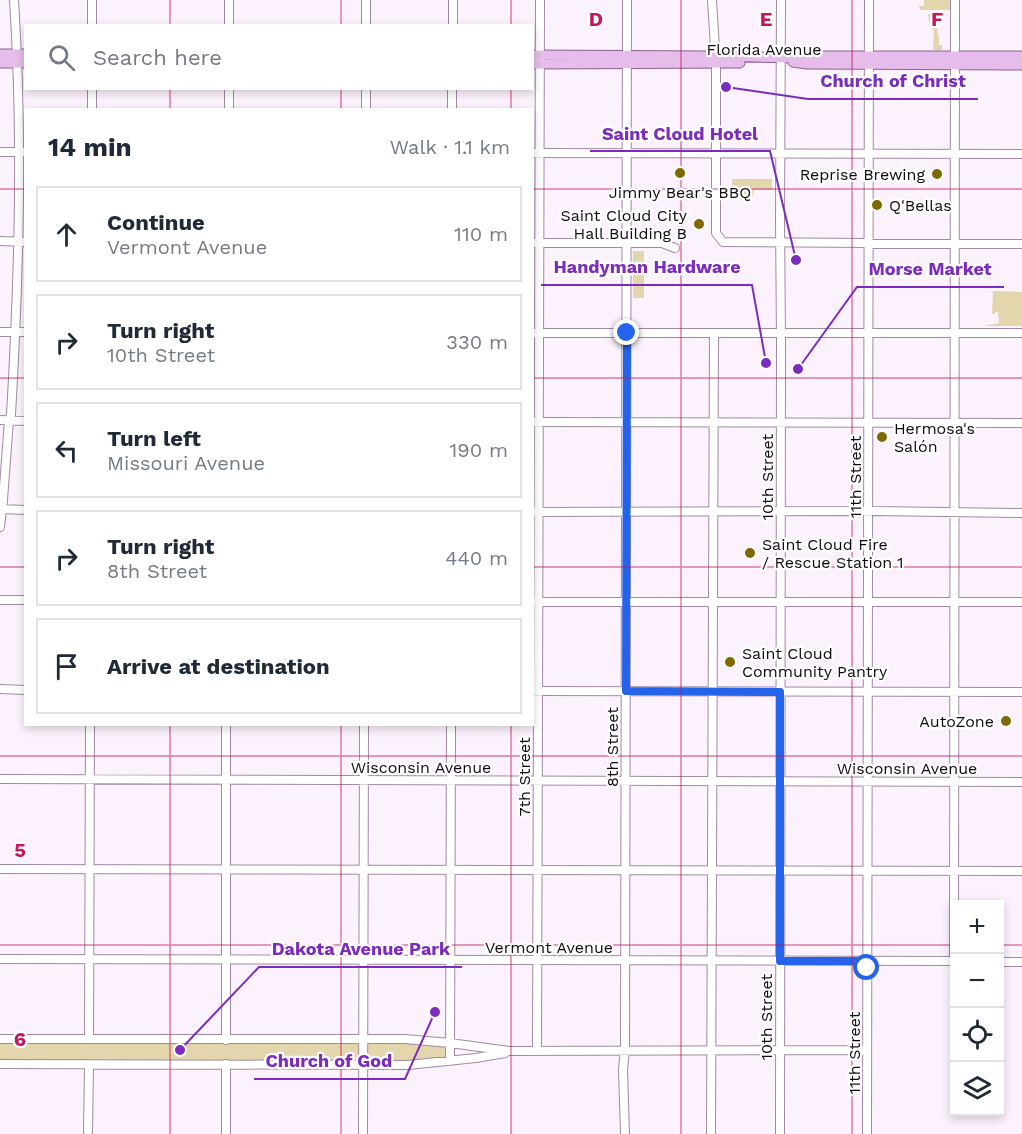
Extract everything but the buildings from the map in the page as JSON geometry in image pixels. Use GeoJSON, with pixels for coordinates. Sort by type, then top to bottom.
{"type":"FeatureCollection","features":[{"type":"Feature","properties":{"kind":"main road"},"geometry":{"type":"LineString","coordinates":[[0,54],[21,58]]}},
{"type":"Feature","properties":{"kind":"main road","name":"Florida Avenue"},"geometry":{"type":"LineString","coordinates":[[995,61],[1022,56]]}},
{"type":"Feature","properties":{"kind":"main road"},"geometry":{"type":"LineString","coordinates":[[0,63],[21,58]]}},
{"type":"Feature","properties":{"kind":"main road","name":"Florida Avenue"},"geometry":{"type":"LineString","coordinates":[[536,60],[995,61],[1022,65]]}},
{"type":"Feature","properties":{"kind":"street"},"geometry":{"type":"LineString","coordinates":[[4,420],[11,415],[22,242],[21,58],[14,0]]}},
{"type":"Feature","properties":{"kind":"street"},"geometry":{"type":"LineString","coordinates":[[92,0],[92,24]]}},
{"type":"Feature","properties":{"kind":"street"},"geometry":{"type":"LineString","coordinates":[[229,0],[229,24]]}},
{"type":"Feature","properties":{"kind":"street"},"geometry":{"type":"LineString","coordinates":[[366,0],[366,24]]}},
{"type":"Feature","properties":{"kind":"street"},"geometry":{"type":"LineString","coordinates":[[453,0],[453,24]]}},
{"type":"Feature","properties":{"kind":"street","name":"7th Street"},"geometry":{"type":"LineString","coordinates":[[537,1050],[536,60],[540,0]]}},
{"type":"Feature","properties":{"kind":"street","name":"8th Street"},"geometry":{"type":"LineString","coordinates":[[625,1134],[623,1070],[625,1050],[627,0]]}},
{"type":"Feature","properties":{"kind":"street"},"geometry":{"type":"LineString","coordinates":[[712,0],[716,60],[716,233],[723,242],[1022,244]]}},
{"type":"Feature","properties":{"kind":"street","name":"10th Street"},"geometry":{"type":"LineString","coordinates":[[780,1134],[782,0]]}},
{"type":"Feature","properties":{"kind":"street","name":"11th Street"},"geometry":{"type":"LineString","coordinates":[[867,1134],[869,0]]}},
{"type":"Feature","properties":{"kind":"street"},"geometry":{"type":"LineString","coordinates":[[954,954],[955,0]]}},
{"type":"Feature","properties":{"kind":"street"},"geometry":{"type":"LineString","coordinates":[[92,90],[92,108]]}},
{"type":"Feature","properties":{"kind":"street"},"geometry":{"type":"LineString","coordinates":[[229,90],[229,108]]}},
{"type":"Feature","properties":{"kind":"street"},"geometry":{"type":"LineString","coordinates":[[366,90],[366,108]]}},
{"type":"Feature","properties":{"kind":"street"},"geometry":{"type":"LineString","coordinates":[[452,90],[452,108]]}},
{"type":"Feature","properties":{"kind":"street"},"geometry":{"type":"LineString","coordinates":[[0,152],[22,152]]}},
{"type":"Feature","properties":{"kind":"street"},"geometry":{"type":"LineString","coordinates":[[536,153],[1022,154]]}},
{"type":"Feature","properties":{"kind":"street"},"geometry":{"type":"LineString","coordinates":[[0,241],[22,242]]}},
{"type":"Feature","properties":{"kind":"street"},"geometry":{"type":"LineString","coordinates":[[536,243],[662,243],[675,248]]}},
{"type":"Feature","properties":{"kind":"street"},"geometry":{"type":"LineString","coordinates":[[0,332],[24,332]]}},
{"type":"Feature","properties":{"kind":"street"},"geometry":{"type":"LineString","coordinates":[[536,333],[1022,333]]}},
{"type":"Feature","properties":{"kind":"street"},"geometry":{"type":"LineString","coordinates":[[711,1134],[714,333]]}},
{"type":"Feature","properties":{"kind":"street"},"geometry":{"type":"LineString","coordinates":[[4,420],[24,421]]}},
{"type":"Feature","properties":{"kind":"street"},"geometry":{"type":"LineString","coordinates":[[0,528],[4,420]]}},
{"type":"Feature","properties":{"kind":"street"},"geometry":{"type":"LineString","coordinates":[[536,422],[1022,423]]}},
{"type":"Feature","properties":{"kind":"street"},"geometry":{"type":"LineString","coordinates":[[1,510],[24,510]]}},
{"type":"Feature","properties":{"kind":"street"},"geometry":{"type":"LineString","coordinates":[[536,512],[1022,513]]}},
{"type":"Feature","properties":{"kind":"street"},"geometry":{"type":"LineString","coordinates":[[0,600],[24,600]]}},
{"type":"Feature","properties":{"kind":"street"},"geometry":{"type":"LineString","coordinates":[[535,602],[1022,602]]}},
{"type":"Feature","properties":{"kind":"street"},"geometry":{"type":"LineString","coordinates":[[0,689],[24,690]]}},
{"type":"Feature","properties":{"kind":"street"},"geometry":{"type":"LineString","coordinates":[[535,691],[1022,692]]}},
{"type":"Feature","properties":{"kind":"street"},"geometry":{"type":"LineString","coordinates":[[89,1039],[90,726]]}},
{"type":"Feature","properties":{"kind":"street"},"geometry":{"type":"LineString","coordinates":[[226,726],[226,1040]]}},
{"type":"Feature","properties":{"kind":"street"},"geometry":{"type":"LineString","coordinates":[[363,1134],[364,726]]}},
{"type":"Feature","properties":{"kind":"street"},"geometry":{"type":"LineString","coordinates":[[450,1061],[451,726]]}},
{"type":"Feature","properties":{"kind":"street","name":"Wisconsin Avenue"},"geometry":{"type":"LineString","coordinates":[[0,779],[1022,782]]}},
{"type":"Feature","properties":{"kind":"street"},"geometry":{"type":"LineString","coordinates":[[0,870],[1022,871]]}},
{"type":"Feature","properties":{"kind":"street","name":"Vermont Avenue"},"geometry":{"type":"LineString","coordinates":[[0,959],[950,961]]}},
{"type":"Feature","properties":{"kind":"street"},"geometry":{"type":"LineString","coordinates":[[1004,962],[1022,962]]}},
{"type":"Feature","properties":{"kind":"street"},"geometry":{"type":"LineString","coordinates":[[0,1039],[405,1039],[450,1042],[509,1051],[867,1050]]}},
{"type":"Feature","properties":{"kind":"street"},"geometry":{"type":"LineString","coordinates":[[0,1064],[408,1065],[450,1061],[509,1051]]}},
{"type":"Feature","properties":{"kind":"street"},"geometry":{"type":"LineString","coordinates":[[226,1064],[226,1134]]}},
{"type":"Feature","properties":{"kind":"street"},"geometry":{"type":"LineString","coordinates":[[88,1134],[89,1065]]}},
{"type":"Feature","properties":{"kind":"shaded area"},"geometry":{"type":"Polygon","coordinates":[[[924,0],[953,0],[952,10],[920,10],[919,6],[924,6],[924,0]]]}},
{"type":"Feature","properties":{"kind":"shaded area"},"geometry":{"type":"Polygon","coordinates":[[[928,14],[937,14],[939,45],[942,45],[942,50],[933,50],[934,31],[930,26],[928,14]]]}},
{"type":"Feature","properties":{"kind":"shaded area"},"geometry":{"type":"Polygon","coordinates":[[[732,179],[772,179],[772,190],[754,190],[753,196],[732,196],[732,179]]]}},
{"type":"Feature","properties":{"kind":"shaded area"},"geometry":{"type":"Polygon","coordinates":[[[633,251],[644,251],[644,298],[633,298],[633,251]]]}},
{"type":"Feature","properties":{"kind":"shaded area"},"geometry":{"type":"Polygon","coordinates":[[[989,291],[1022,292],[1022,326],[983,326],[999,323],[998,312],[992,314],[993,292],[989,291]]]}},
{"type":"Feature","properties":{"kind":"shaded area"},"geometry":{"type":"Polygon","coordinates":[[[0,1042],[356,1042],[361,1047],[359,1059],[355,1062],[0,1061],[0,1042]]]}},
{"type":"Feature","properties":{"kind":"shaded area"},"geometry":{"type":"Polygon","coordinates":[[[369,1042],[442,1045],[446,1046],[448,1054],[447,1058],[411,1062],[370,1062],[366,1052],[369,1042]]]}},
{"type":"Feature","properties":{"kind":"place","name":"Church of Christ"},"geometry":{"type":"Point","coordinates":[726,87]}},
{"type":"Feature","properties":{"kind":"place","name":"Jimmy Bear's BBQ"},"geometry":{"type":"Point","coordinates":[680,173]}},
{"type":"Feature","properties":{"kind":"place","name":"Reprise Brewing"},"geometry":{"type":"Point","coordinates":[937,174]}},
{"type":"Feature","properties":{"kind":"place","name":"Q'Bellas"},"geometry":{"type":"Point","coordinates":[877,205]}},
{"type":"Feature","properties":{"kind":"place","name":"Saint Cloud City Hall Building B"},"geometry":{"type":"Point","coordinates":[699,224]}},
{"type":"Feature","properties":{"kind":"place","name":"Saint Cloud Hotel"},"geometry":{"type":"Point","coordinates":[796,260]}},
{"type":"Feature","properties":{"kind":"place","name":"Handyman Hardware"},"geometry":{"type":"Point","coordinates":[766,363]}},
{"type":"Feature","properties":{"kind":"place","name":"Morse Market"},"geometry":{"type":"Point","coordinates":[798,369]}},
{"type":"Feature","properties":{"kind":"place","name":"Hermosa's Salón"},"geometry":{"type":"Point","coordinates":[882,437]}},
{"type":"Feature","properties":{"kind":"place","name":"Saint Cloud Fire / Rescue Station 1"},"geometry":{"type":"Point","coordinates":[750,553]}},
{"type":"Feature","properties":{"kind":"place","name":"Saint Cloud Community Pantry"},"geometry":{"type":"Point","coordinates":[730,662]}},
{"type":"Feature","properties":{"kind":"place","name":"AutoZone"},"geometry":{"type":"Point","coordinates":[1006,721]}},
{"type":"Feature","properties":{"kind":"place","name":"Church of God"},"geometry":{"type":"Point","coordinates":[435,1012]}},
{"type":"Feature","properties":{"kind":"place","name":"Dakota Avenue Park"},"geometry":{"type":"Point","coordinates":[180,1050]}},
{"type":"Feature","properties":{"kind":"route"},"geometry":{"type":"LineString","coordinates":[[627,333],[626,691],[780,692],[780,961],[867,961],[867,968]]}}]}
